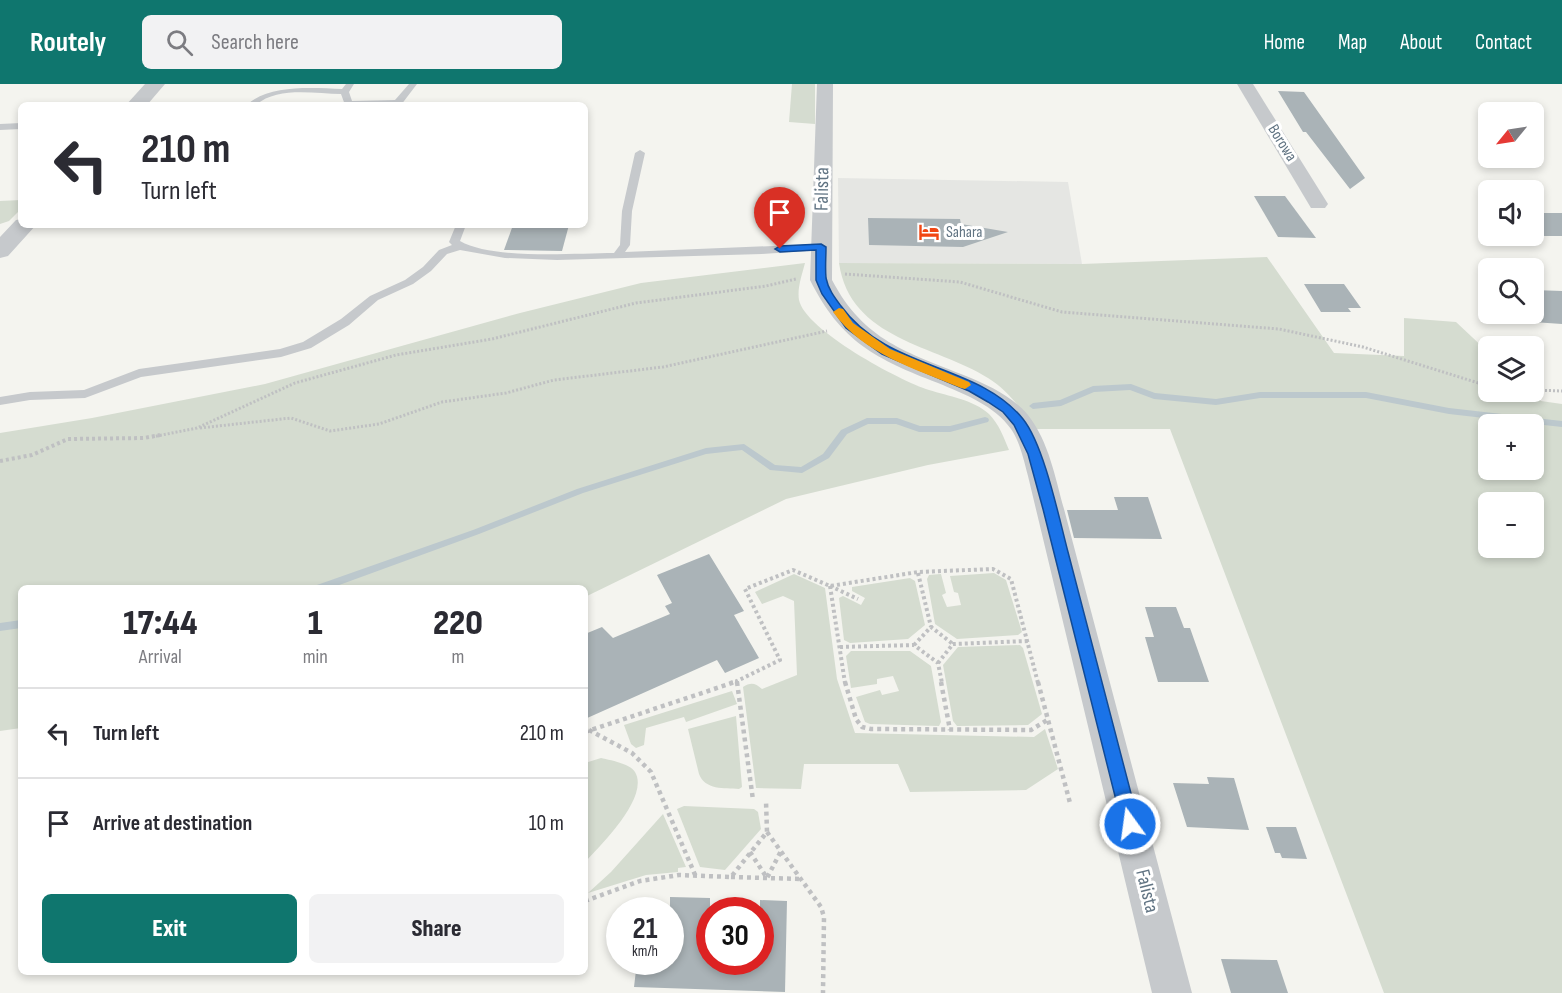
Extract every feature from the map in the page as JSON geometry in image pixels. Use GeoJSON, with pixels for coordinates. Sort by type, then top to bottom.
{"type":"FeatureCollection","features":[{"type":"Feature","properties":{"kind":"street"},"geometry":{"type":"LineString","coordinates":[[139,102],[156,84]]}},
{"type":"Feature","properties":{"kind":"street","name":"Falista"},"geometry":{"type":"LineString","coordinates":[[825,84],[821,280],[827,294],[849,326],[886,352],[974,388],[992,399],[1007,409],[1020,423],[1027,436],[1050,509],[1172,993]]}},
{"type":"Feature","properties":{"kind":"street","name":"Borowa"},"geometry":{"type":"LineString","coordinates":[[1245,84],[1318,204]]}},
{"type":"Feature","properties":{"kind":"street"},"geometry":{"type":"LineString","coordinates":[[0,251],[21,228]]}},
{"type":"Feature","properties":{"kind":"lane"},"geometry":{"type":"LineString","coordinates":[[399,102],[413,84]]}},
{"type":"Feature","properties":{"kind":"lane"},"geometry":{"type":"LineString","coordinates":[[254,102],[272,93],[347,88]]}},
{"type":"Feature","properties":{"kind":"lane"},"geometry":{"type":"LineString","coordinates":[[0,127],[18,126]]}},
{"type":"Feature","properties":{"kind":"lane"},"geometry":{"type":"LineString","coordinates":[[617,255],[625,245],[627,211],[640,153]]}},
{"type":"Feature","properties":{"kind":"lane"},"geometry":{"type":"LineString","coordinates":[[458,247],[454,242],[460,228]]}},
{"type":"Feature","properties":{"kind":"lane"},"geometry":{"type":"LineString","coordinates":[[0,401],[30,396],[85,394],[139,373],[281,353],[307,345],[345,322],[374,298],[409,282],[427,269],[443,252],[458,247],[511,255],[762,251],[821,260]]}},
{"type":"Feature","properties":{"kind":"path"},"geometry":{"type":"LineString","coordinates":[[197,428],[295,383],[396,355],[492,339],[636,303],[766,286],[821,260],[960,282],[1062,312],[1279,329],[1363,347],[1478,383]]}},
{"type":"Feature","properties":{"kind":"path"},"geometry":{"type":"LineString","coordinates":[[0,462],[32,455],[68,439],[144,438],[197,428],[291,418],[330,430],[379,424],[442,402],[506,393],[554,380],[663,368],[849,326]]}},
{"type":"Feature","properties":{"kind":"path"},"geometry":{"type":"LineString","coordinates":[[1544,390],[1562,391]]}},
{"type":"Feature","properties":{"kind":"path"},"geometry":{"type":"LineString","coordinates":[[830,586],[918,572],[993,568],[1005,573],[1011,579],[1070,802]]}},
{"type":"Feature","properties":{"kind":"path"},"geometry":{"type":"LineString","coordinates":[[588,731],[737,681],[780,660],[745,589],[793,570],[858,599]]}},
{"type":"Feature","properties":{"kind":"path"},"geometry":{"type":"LineString","coordinates":[[918,572],[931,627],[953,644],[1028,641]]}},
{"type":"Feature","properties":{"kind":"path"},"geometry":{"type":"LineString","coordinates":[[830,586],[845,685],[856,719],[862,727],[871,729],[1031,730],[1049,719]]}},
{"type":"Feature","properties":{"kind":"path"},"geometry":{"type":"LineString","coordinates":[[914,645],[931,627]]}},
{"type":"Feature","properties":{"kind":"path"},"geometry":{"type":"LineString","coordinates":[[938,663],[953,644]]}},
{"type":"Feature","properties":{"kind":"path"},"geometry":{"type":"LineString","coordinates":[[840,647],[914,645],[938,663],[950,730]]}},
{"type":"Feature","properties":{"kind":"path"},"geometry":{"type":"LineString","coordinates":[[737,681],[753,800]]}},
{"type":"Feature","properties":{"kind":"path"},"geometry":{"type":"LineString","coordinates":[[588,731],[632,753],[651,772],[696,877]]}},
{"type":"Feature","properties":{"kind":"path"},"geometry":{"type":"LineString","coordinates":[[766,801],[767,832],[821,907],[824,917],[824,993]]}},
{"type":"Feature","properties":{"kind":"path"},"geometry":{"type":"LineString","coordinates":[[731,877],[767,832]]}},
{"type":"Feature","properties":{"kind":"path"},"geometry":{"type":"LineString","coordinates":[[766,878],[781,851]]}},
{"type":"Feature","properties":{"kind":"path"},"geometry":{"type":"LineString","coordinates":[[750,852],[766,878]]}},
{"type":"Feature","properties":{"kind":"path"},"geometry":{"type":"LineString","coordinates":[[588,900],[640,881],[679,875],[802,879]]}},
{"type":"Feature","properties":{"kind":"shaded area"},"geometry":{"type":"Polygon","coordinates":[[[792,84],[815,84],[815,124],[789,122],[792,84]]]}},
{"type":"Feature","properties":{"kind":"shaded area"},"geometry":{"type":"Polygon","coordinates":[[[838,178],[1068,182],[1082,264],[839,263],[838,178]]]}},
{"type":"Feature","properties":{"kind":"shaded area"},"geometry":{"type":"Polygon","coordinates":[[[18,200],[18,212],[9,221],[0,224],[0,201],[18,200]]]}},
{"type":"Feature","properties":{"kind":"shaded area"},"geometry":{"type":"Polygon","coordinates":[[[1267,257],[1334,353],[1404,356],[1404,318],[1456,322],[1478,343],[1478,402],[1544,401],[1562,404],[1562,993],[1384,993],[1170,429],[1036,429],[1008,395],[988,378],[877,325],[860,309],[846,289],[839,263],[1082,264],[1267,257]]]}},
{"type":"Feature","properties":{"kind":"shaded area"},"geometry":{"type":"Polygon","coordinates":[[[805,263],[799,286],[799,300],[805,312],[818,325],[855,353],[897,376],[915,385],[983,409],[996,422],[1009,450],[928,465],[786,499],[588,596],[588,585],[18,585],[18,728],[0,731],[0,433],[92,418],[265,384],[520,313],[641,283],[805,263]]]}},
{"type":"Feature","properties":{"kind":"shaded area"},"geometry":{"type":"Polygon","coordinates":[[[994,573],[1006,580],[1022,632],[1018,635],[957,639],[935,624],[927,579],[929,575],[941,574],[946,593],[942,595],[947,607],[961,605],[958,593],[954,592],[950,576],[994,573]]]}},
{"type":"Feature","properties":{"kind":"shaded area"},"geometry":{"type":"Polygon","coordinates":[[[794,574],[825,588],[837,679],[855,733],[1034,737],[1045,729],[1058,769],[1026,790],[910,792],[898,764],[804,764],[801,789],[756,788],[743,687],[753,684],[762,689],[797,675],[794,601],[783,596],[762,604],[755,592],[794,574]]]}},
{"type":"Feature","properties":{"kind":"shaded area"},"geometry":{"type":"Polygon","coordinates":[[[910,578],[915,581],[925,625],[908,639],[850,643],[844,640],[839,598],[843,596],[861,605],[865,598],[852,591],[852,587],[910,578]]]}},
{"type":"Feature","properties":{"kind":"shaded area"},"geometry":{"type":"Polygon","coordinates":[[[1020,645],[1023,648],[1042,714],[1028,725],[957,726],[953,721],[943,665],[958,647],[1020,645]]]}},
{"type":"Feature","properties":{"kind":"shaded area"},"geometry":{"type":"Polygon","coordinates":[[[851,651],[910,651],[931,666],[941,722],[939,726],[865,722],[856,697],[880,690],[882,695],[899,691],[893,676],[877,679],[877,684],[851,688],[846,656],[851,651]]]}},
{"type":"Feature","properties":{"kind":"shaded area"},"geometry":{"type":"Polygon","coordinates":[[[732,691],[737,704],[686,722],[684,717],[646,728],[644,745],[636,748],[631,744],[624,725],[732,691]]]}},
{"type":"Feature","properties":{"kind":"shaded area"},"geometry":{"type":"Polygon","coordinates":[[[736,716],[742,787],[739,789],[710,786],[699,774],[688,729],[736,716]]]}},
{"type":"Feature","properties":{"kind":"shaded area"},"geometry":{"type":"Polygon","coordinates":[[[601,758],[620,763],[633,769],[638,782],[630,807],[588,859],[588,762],[601,758]]]}},
{"type":"Feature","properties":{"kind":"shaded area"},"geometry":{"type":"Polygon","coordinates":[[[684,806],[754,809],[758,812],[761,829],[725,870],[700,867],[677,809],[684,806]]]}},
{"type":"Feature","properties":{"kind":"shaded area"},"geometry":{"type":"Polygon","coordinates":[[[663,814],[686,867],[678,868],[678,872],[646,875],[588,893],[611,872],[663,814]]]}},
{"type":"Feature","properties":{"kind":"building"},"geometry":{"type":"Polygon","coordinates":[[[1278,91],[1304,92],[1365,178],[1350,189],[1306,132],[1303,132],[1278,91]]]}},
{"type":"Feature","properties":{"kind":"building"},"geometry":{"type":"Polygon","coordinates":[[[1254,196],[1285,196],[1316,238],[1278,237],[1254,196]]]}},
{"type":"Feature","properties":{"kind":"building"},"geometry":{"type":"Polygon","coordinates":[[[1544,213],[1562,213],[1562,236],[1544,236],[1544,213]]]}},
{"type":"Feature","properties":{"kind":"building","name":"Sahara"},"geometry":{"type":"Polygon","coordinates":[[[868,218],[960,219],[961,224],[1008,232],[963,247],[869,245],[868,218]]]}},
{"type":"Feature","properties":{"kind":"building"},"geometry":{"type":"Polygon","coordinates":[[[512,228],[568,228],[562,251],[504,250],[512,228]]]}},
{"type":"Feature","properties":{"kind":"building"},"geometry":{"type":"Polygon","coordinates":[[[1304,284],[1344,284],[1361,308],[1348,308],[1351,312],[1321,312],[1304,284]]]}},
{"type":"Feature","properties":{"kind":"building"},"geometry":{"type":"Polygon","coordinates":[[[1544,290],[1562,291],[1562,324],[1544,323],[1544,290]]]}},
{"type":"Feature","properties":{"kind":"building"},"geometry":{"type":"Polygon","coordinates":[[[1114,497],[1148,497],[1162,539],[1074,538],[1067,510],[1118,510],[1114,497]]]}},
{"type":"Feature","properties":{"kind":"building"},"geometry":{"type":"Polygon","coordinates":[[[709,554],[744,611],[734,615],[759,658],[725,673],[717,660],[588,718],[588,633],[602,627],[613,638],[670,614],[665,606],[672,603],[657,575],[709,554]]]}},
{"type":"Feature","properties":{"kind":"building"},"geometry":{"type":"Polygon","coordinates":[[[1145,607],[1176,607],[1184,628],[1190,628],[1209,682],[1158,682],[1145,637],[1154,637],[1145,607]]]}},
{"type":"Feature","properties":{"kind":"building"},"geometry":{"type":"Polygon","coordinates":[[[1207,777],[1234,778],[1249,830],[1187,827],[1173,783],[1209,784],[1207,777]]]}},
{"type":"Feature","properties":{"kind":"building"},"geometry":{"type":"Polygon","coordinates":[[[1266,827],[1296,827],[1307,859],[1282,858],[1280,853],[1275,853],[1266,827]]]}},
{"type":"Feature","properties":{"kind":"building"},"geometry":{"type":"Polygon","coordinates":[[[684,897],[696,898],[696,975],[774,975],[774,901],[787,901],[785,992],[634,987],[635,975],[684,975],[684,897]]]}},
{"type":"Feature","properties":{"kind":"building"},"geometry":{"type":"Polygon","coordinates":[[[1221,959],[1277,960],[1288,993],[1231,993],[1221,959]]]}},
{"type":"Feature","properties":{"kind":"waterway"},"geometry":{"type":"LineString","coordinates":[[1033,406],[1061,403],[1093,389],[1131,387],[1154,396],[1216,402],[1260,395],[1366,395],[1449,411],[1562,424]]}},
{"type":"Feature","properties":{"kind":"waterway"},"geometry":{"type":"LineString","coordinates":[[328,585],[476,532],[580,491],[706,451],[744,447],[773,468],[802,470],[826,456],[844,432],[867,421],[897,421],[919,429],[950,429],[985,420]]}},
{"type":"Feature","properties":{"kind":"waterway"},"geometry":{"type":"LineString","coordinates":[[0,627],[18,624]]}},
{"type":"Feature","properties":{"kind":"slow traffic"},"geometry":{"type":"LineString","coordinates":[[839,312],[849,326],[886,352],[965,385]]}},
{"type":"Feature","properties":{"kind":"place","name":"Sahara"},"geometry":{"type":"Point","coordinates":[929,232]}},
{"type":"Feature","properties":{"kind":"route"},"geometry":{"type":"LineString","coordinates":[[780,249],[821,247],[821,280],[827,294],[849,326],[886,352],[974,388],[1007,409],[1020,423],[1034,454],[1050,509],[1130,824]]}}]}
